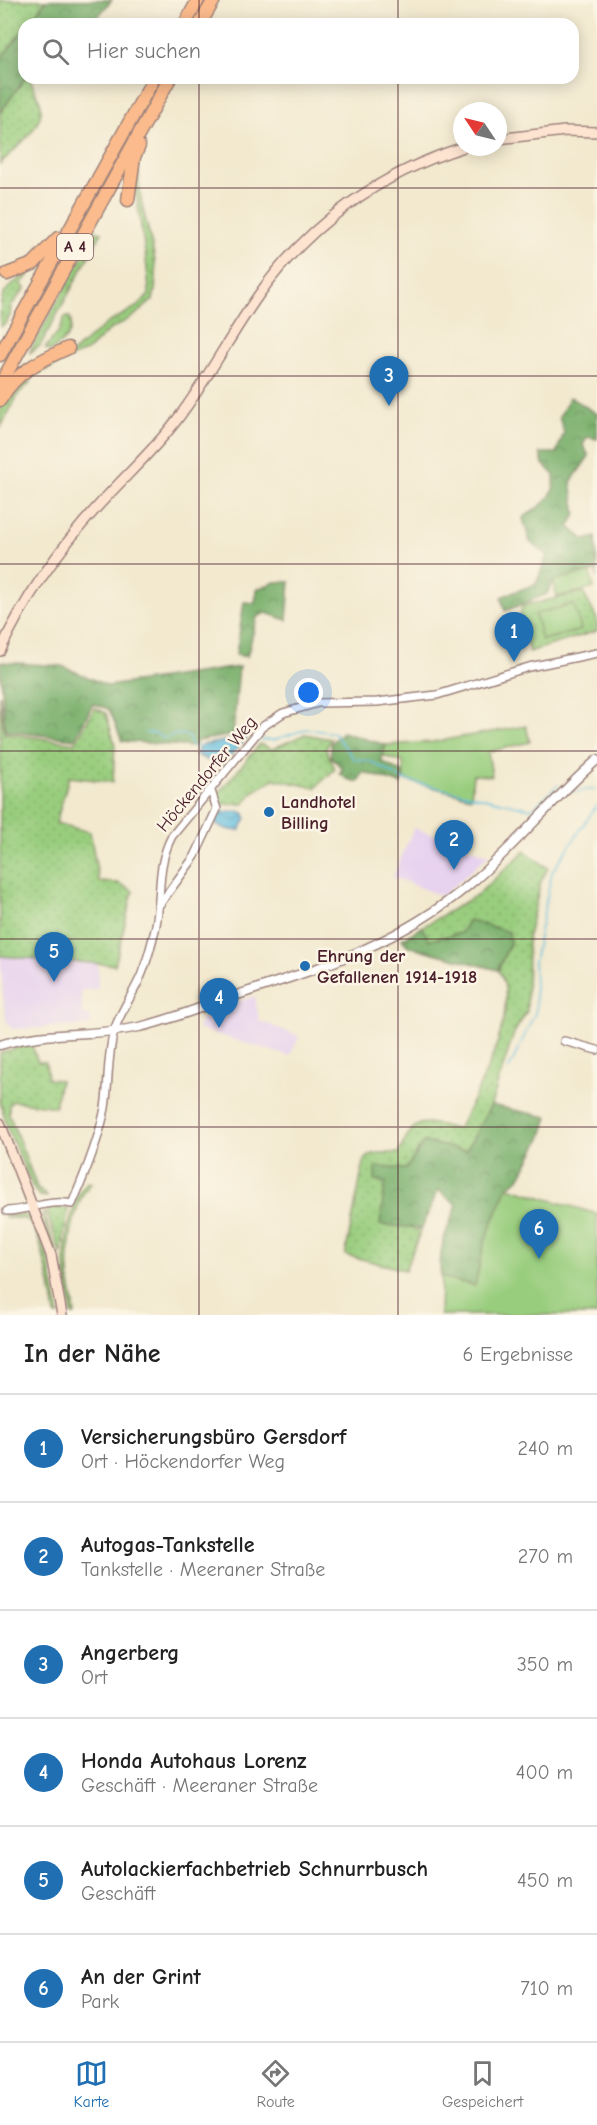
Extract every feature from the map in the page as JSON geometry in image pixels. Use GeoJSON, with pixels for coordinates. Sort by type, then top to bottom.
{"type":"FeatureCollection","features":[{"type":"Feature","properties":{"kind":"highway"},"geometry":{"type":"LineString","coordinates":[[188,18],[198,0]]}},
{"type":"Feature","properties":{"kind":"highway"},"geometry":{"type":"LineString","coordinates":[[204,18],[214,0]]}},
{"type":"Feature","properties":{"kind":"highway","name":"A 4"},"geometry":{"type":"LineString","coordinates":[[0,356],[151,84]]}},
{"type":"Feature","properties":{"kind":"highway","name":"A 4"},"geometry":{"type":"LineString","coordinates":[[0,385],[167,84]]}},
{"type":"Feature","properties":{"kind":"highway"},"geometry":{"type":"LineString","coordinates":[[128,200],[134,157],[148,128],[152,111]]}},
{"type":"Feature","properties":{"kind":"highway"},"geometry":{"type":"LineString","coordinates":[[7,274],[33,264],[50,248],[78,214]]}},
{"type":"Feature","properties":{"kind":"highway"},"geometry":{"type":"LineString","coordinates":[[0,400],[15,379],[27,368],[68,348]]}},
{"type":"Feature","properties":{"kind":"main road"},"geometry":{"type":"LineString","coordinates":[[507,138],[565,131],[597,132]]}},
{"type":"Feature","properties":{"kind":"main road"},"geometry":{"type":"LineString","coordinates":[[0,651],[25,601],[59,551],[176,421],[259,294],[286,261],[314,232],[361,195],[399,173],[453,151]]}},
{"type":"Feature","properties":{"kind":"main road"},"geometry":{"type":"LineString","coordinates":[[0,1123],[56,1273],[62,1315]]}},
{"type":"Feature","properties":{"kind":"street","name":"Höckendorfer Weg"},"geometry":{"type":"LineString","coordinates":[[33,1207],[56,1201],[72,1204],[84,1178],[104,1110],[109,1051],[115,1029],[140,978],[160,904],[158,879],[164,850],[172,836],[262,727],[283,713],[318,703],[377,702],[437,695],[530,667],[597,653]]}},
{"type":"Feature","properties":{"kind":"street"},"geometry":{"type":"LineString","coordinates":[[0,1045],[40,1035],[139,1027],[326,966],[391,938],[432,913],[470,884],[505,853],[570,784],[597,760]]}},
{"type":"Feature","properties":{"kind":"street"},"geometry":{"type":"LineString","coordinates":[[160,904],[195,856],[217,809],[211,791]]}},
{"type":"Feature","properties":{"kind":"street"},"geometry":{"type":"LineString","coordinates":[[564,1041],[597,1050]]}},
{"type":"Feature","properties":{"kind":"street"},"geometry":{"type":"LineString","coordinates":[[7,1211],[33,1207]]}},
{"type":"Feature","properties":{"kind":"shaded area"},"geometry":{"type":"Polygon","coordinates":[[[414,828],[489,855],[442,896],[393,877],[414,828]]]}},
{"type":"Feature","properties":{"kind":"shaded area"},"geometry":{"type":"Polygon","coordinates":[[[0,956],[98,964],[98,989],[81,990],[82,1014],[90,1015],[91,1025],[12,1029],[7,1023],[4,1006],[0,956]]]}},
{"type":"Feature","properties":{"kind":"shaded area"},"geometry":{"type":"Polygon","coordinates":[[[255,996],[259,1021],[299,1036],[290,1056],[198,1029],[201,1019],[255,996]]]}},
{"type":"Feature","properties":{"kind":"green space"},"geometry":{"type":"Polygon","coordinates":[[[0,0],[46,0],[32,18],[18,18],[18,37],[0,60],[0,0]]]}},
{"type":"Feature","properties":{"kind":"green space"},"geometry":{"type":"Polygon","coordinates":[[[46,0],[112,0],[97,18],[32,18],[46,0]]]}},
{"type":"Feature","properties":{"kind":"green space"},"geometry":{"type":"Polygon","coordinates":[[[18,37],[18,84],[21,84],[0,113],[0,60],[18,37]]]}},
{"type":"Feature","properties":{"kind":"green space"},"geometry":{"type":"Polygon","coordinates":[[[21,84],[33,84],[41,105],[38,122],[20,145],[0,164],[0,113],[21,84]]]}},
{"type":"Feature","properties":{"kind":"green space"},"geometry":{"type":"Polygon","coordinates":[[[139,172],[142,204],[156,268],[153,300],[134,316],[108,331],[88,350],[27,379],[24,377],[67,357],[106,324],[138,306],[149,295],[147,264],[134,174],[139,172]]]}},
{"type":"Feature","properties":{"kind":"green space"},"geometry":{"type":"Polygon","coordinates":[[[96,231],[102,232],[40,346],[29,353],[96,231]]]}},
{"type":"Feature","properties":{"kind":"green space"},"geometry":{"type":"Polygon","coordinates":[[[32,271],[21,284],[25,288],[11,306],[11,312],[5,324],[0,327],[4,293],[32,271]]]}},
{"type":"Feature","properties":{"kind":"green space"},"geometry":{"type":"Polygon","coordinates":[[[65,317],[70,317],[69,333],[50,351],[45,348],[59,331],[65,317]]]}},
{"type":"Feature","properties":{"kind":"green space"},"geometry":{"type":"Polygon","coordinates":[[[19,378],[31,382],[19,393],[0,429],[0,405],[19,378]]]}},
{"type":"Feature","properties":{"kind":"green space"},"geometry":{"type":"Polygon","coordinates":[[[570,397],[597,414],[597,439],[587,437],[583,445],[589,456],[571,482],[576,514],[569,527],[585,540],[596,537],[597,578],[596,571],[553,581],[547,594],[505,611],[501,597],[536,584],[547,555],[530,542],[523,518],[546,501],[553,490],[554,475],[543,464],[540,453],[556,453],[564,433],[559,417],[570,397]]]}},
{"type":"Feature","properties":{"kind":"green space"},"geometry":{"type":"Polygon","coordinates":[[[590,572],[594,588],[557,597],[553,581],[590,572]]]}},
{"type":"Feature","properties":{"kind":"green space"},"geometry":{"type":"Polygon","coordinates":[[[275,582],[290,582],[287,620],[266,613],[257,617],[247,657],[236,655],[244,602],[255,603],[257,589],[275,582]]]}},
{"type":"Feature","properties":{"kind":"green space"},"geometry":{"type":"Polygon","coordinates":[[[583,592],[597,619],[597,631],[529,652],[520,615],[522,606],[583,592]]]}},
{"type":"Feature","properties":{"kind":"green space"},"geometry":{"type":"Polygon","coordinates":[[[574,604],[581,630],[542,640],[535,614],[574,604]]]}},
{"type":"Feature","properties":{"kind":"green space"},"geometry":{"type":"Polygon","coordinates":[[[0,662],[62,666],[108,686],[239,667],[233,735],[197,741],[194,747],[122,741],[109,709],[93,704],[75,739],[5,731],[0,662]]]}},
{"type":"Feature","properties":{"kind":"green space"},"geometry":{"type":"Polygon","coordinates":[[[0,695],[4,733],[75,743],[95,708],[106,713],[115,745],[113,782],[69,777],[56,823],[90,832],[99,882],[119,883],[133,891],[115,965],[0,956],[0,695]]]}},
{"type":"Feature","properties":{"kind":"green space"},"geometry":{"type":"Polygon","coordinates":[[[526,726],[530,742],[488,752],[492,776],[473,775],[471,797],[404,780],[403,762],[383,756],[386,745],[432,742],[526,726]]]}},
{"type":"Feature","properties":{"kind":"green space"},"geometry":{"type":"Polygon","coordinates":[[[342,732],[386,745],[381,761],[403,773],[401,784],[363,772],[358,782],[347,779],[339,773],[343,769],[331,757],[331,743],[342,732]]]}},
{"type":"Feature","properties":{"kind":"green space"},"geometry":{"type":"Polygon","coordinates":[[[305,734],[331,739],[326,749],[335,769],[315,788],[274,779],[253,792],[244,804],[220,804],[216,796],[260,744],[272,749],[305,734]]]}},
{"type":"Feature","properties":{"kind":"green space"},"geometry":{"type":"Polygon","coordinates":[[[525,851],[548,868],[541,881],[528,936],[527,1011],[514,1033],[491,1105],[466,1151],[424,1142],[406,1169],[385,1183],[415,1230],[422,1228],[405,1270],[345,1255],[364,1161],[375,1153],[398,1153],[410,1132],[420,1124],[432,1123],[458,1129],[486,1072],[502,1027],[505,986],[498,970],[510,943],[509,932],[461,933],[428,941],[422,927],[477,895],[525,851]]]}},
{"type":"Feature","properties":{"kind":"green space"},"geometry":{"type":"Polygon","coordinates":[[[469,920],[509,932],[510,942],[498,970],[408,946],[402,939],[422,927],[429,940],[461,933],[469,920]]]}},
{"type":"Feature","properties":{"kind":"green space"},"geometry":{"type":"Polygon","coordinates":[[[31,1043],[38,1062],[46,1062],[48,1079],[60,1080],[55,1107],[13,1101],[9,1105],[9,1114],[37,1187],[47,1197],[39,1196],[33,1188],[8,1130],[0,1102],[0,1053],[31,1043]]]}},
{"type":"Feature","properties":{"kind":"green space"},"geometry":{"type":"Polygon","coordinates":[[[491,1105],[548,1117],[541,1139],[519,1179],[508,1187],[485,1241],[475,1286],[441,1277],[440,1258],[446,1231],[457,1205],[438,1190],[422,1228],[380,1225],[385,1183],[375,1180],[376,1167],[406,1169],[424,1142],[466,1151],[491,1105]]]}},
{"type":"Feature","properties":{"kind":"green space"},"geometry":{"type":"Polygon","coordinates":[[[88,1182],[92,1183],[86,1190],[76,1212],[69,1251],[69,1273],[75,1315],[72,1315],[66,1269],[66,1244],[74,1207],[78,1196],[88,1182]]]}},
{"type":"Feature","properties":{"kind":"green space"},"geometry":{"type":"Polygon","coordinates":[[[508,1187],[597,1214],[597,1315],[440,1315],[441,1277],[475,1286],[485,1241],[508,1187]]]}},
{"type":"Feature","properties":{"kind":"green space"},"geometry":{"type":"Polygon","coordinates":[[[50,1205],[68,1209],[61,1255],[47,1213],[50,1205]]]}},
{"type":"Feature","properties":{"kind":"green space"},"geometry":{"type":"Polygon","coordinates":[[[43,1211],[64,1277],[68,1315],[65,1315],[60,1275],[43,1219],[43,1211]]]}},
{"type":"Feature","properties":{"kind":"green space"},"geometry":{"type":"Polygon","coordinates":[[[22,1214],[32,1218],[49,1259],[59,1315],[55,1315],[46,1265],[33,1227],[23,1218],[5,1218],[5,1215],[22,1214]]]}},
{"type":"Feature","properties":{"kind":"water"},"geometry":{"type":"Polygon","coordinates":[[[248,737],[221,766],[195,755],[201,745],[248,737]]]}},
{"type":"Feature","properties":{"kind":"water"},"geometry":{"type":"Polygon","coordinates":[[[222,812],[245,813],[246,818],[240,830],[225,828],[213,821],[222,812]]]}},
{"type":"Feature","properties":{"kind":"waterway"},"geometry":{"type":"LineString","coordinates":[[257,740],[274,740],[307,729],[334,733],[354,759],[370,761],[404,780],[532,809],[558,785]]}},
{"type":"Feature","properties":{"kind":"waterway"},"geometry":{"type":"LineString","coordinates":[[145,733],[155,733],[163,738],[179,734],[185,735],[189,737],[191,746],[200,747]]}},
{"type":"Feature","properties":{"kind":"waterway"},"geometry":{"type":"LineString","coordinates":[[571,792],[597,789]]}},
{"type":"Feature","properties":{"kind":"waterway"},"geometry":{"type":"LineString","coordinates":[[509,1069],[536,1011],[534,962],[552,872],[597,805]]}},
{"type":"Feature","properties":{"kind":"place","name":"Angerberg"},"geometry":{"type":"Point","coordinates":[389,406]}},
{"type":"Feature","properties":{"kind":"place","name":"Versicherungsbüro Gersdorf"},"geometry":{"type":"Point","coordinates":[514,662]}},
{"type":"Feature","properties":{"kind":"place","name":"Landhotel Billing"},"geometry":{"type":"Point","coordinates":[269,812]}},
{"type":"Feature","properties":{"kind":"place","name":"Autogas-Tankstelle"},"geometry":{"type":"Point","coordinates":[454,870]}},
{"type":"Feature","properties":{"kind":"place","name":"Ehrung der Gefallenen 1914-1918"},"geometry":{"type":"Point","coordinates":[305,966]}},
{"type":"Feature","properties":{"kind":"place","name":"Autolackierfachbetrieb Schnurrbusch"},"geometry":{"type":"Point","coordinates":[54,982]}},
{"type":"Feature","properties":{"kind":"place","name":"Honda Autohaus Lorenz"},"geometry":{"type":"Point","coordinates":[219,1028]}},
{"type":"Feature","properties":{"kind":"place","name":"An der Grint"},"geometry":{"type":"Point","coordinates":[539,1259]}}]}
